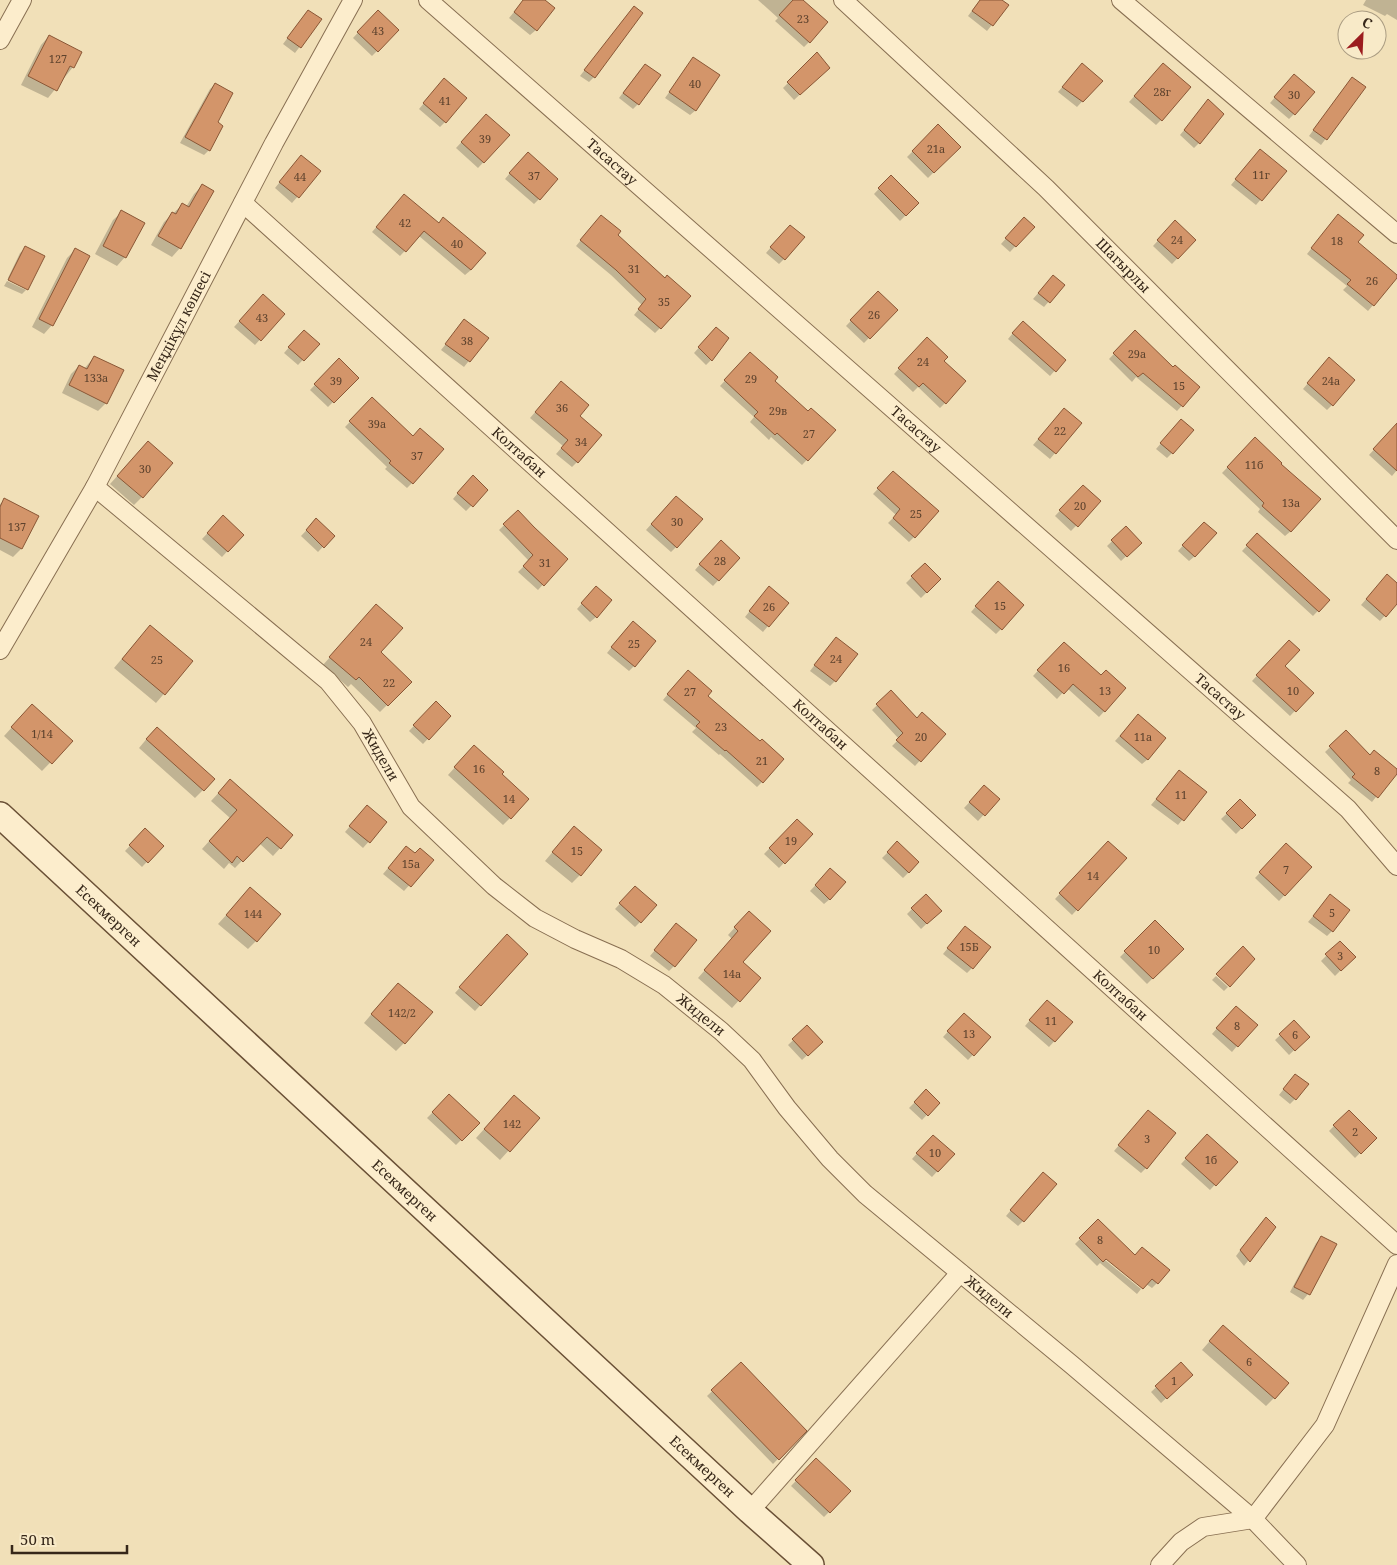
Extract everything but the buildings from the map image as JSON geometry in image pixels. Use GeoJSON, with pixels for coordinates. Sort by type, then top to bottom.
{"type":"FeatureCollection","features":[{"type":"Feature","properties":{"kind":"street"},"geometry":{"type":"LineString","coordinates":[[0,40],[22,0]]}},
{"type":"Feature","properties":{"kind":"street","name":"Меңдіқұл көшесі"},"geometry":{"type":"LineString","coordinates":[[0,650],[95,487],[274,143],[353,0]]}},
{"type":"Feature","properties":{"kind":"street","name":"Тасастау"},"geometry":{"type":"LineString","coordinates":[[428,0],[1348,809],[1397,866]]}},
{"type":"Feature","properties":{"kind":"street","name":"Шагырлы"},"geometry":{"type":"LineString","coordinates":[[843,0],[1046,188],[1397,540]]}},
{"type":"Feature","properties":{"kind":"street"},"geometry":{"type":"LineString","coordinates":[[1121,0],[1397,234]]}},
{"type":"Feature","properties":{"kind":"street","name":"Колтабан"},"geometry":{"type":"LineString","coordinates":[[243,203],[1397,1245]]}},
{"type":"Feature","properties":{"kind":"street","name":"Жидели"},"geometry":{"type":"LineString","coordinates":[[95,487],[328,681],[362,723],[411,807],[494,886],[535,918],[575,939],[621,959],[664,985],[721,1031],[752,1060],[786,1108],[865,1194],[1253,1519],[1297,1565]]}},
{"type":"Feature","properties":{"kind":"street","name":"Eсекмерген"},"geometry":{"type":"LineString","coordinates":[[0,816],[811,1565]]}},
{"type":"Feature","properties":{"kind":"street"},"geometry":{"type":"LineString","coordinates":[[1160,1565],[1181,1542],[1204,1527],[1253,1519],[1325,1425],[1397,1264]]}},
{"type":"Feature","properties":{"kind":"street"},"geometry":{"type":"LineString","coordinates":[[750,1510],[960,1273]]}}]}
